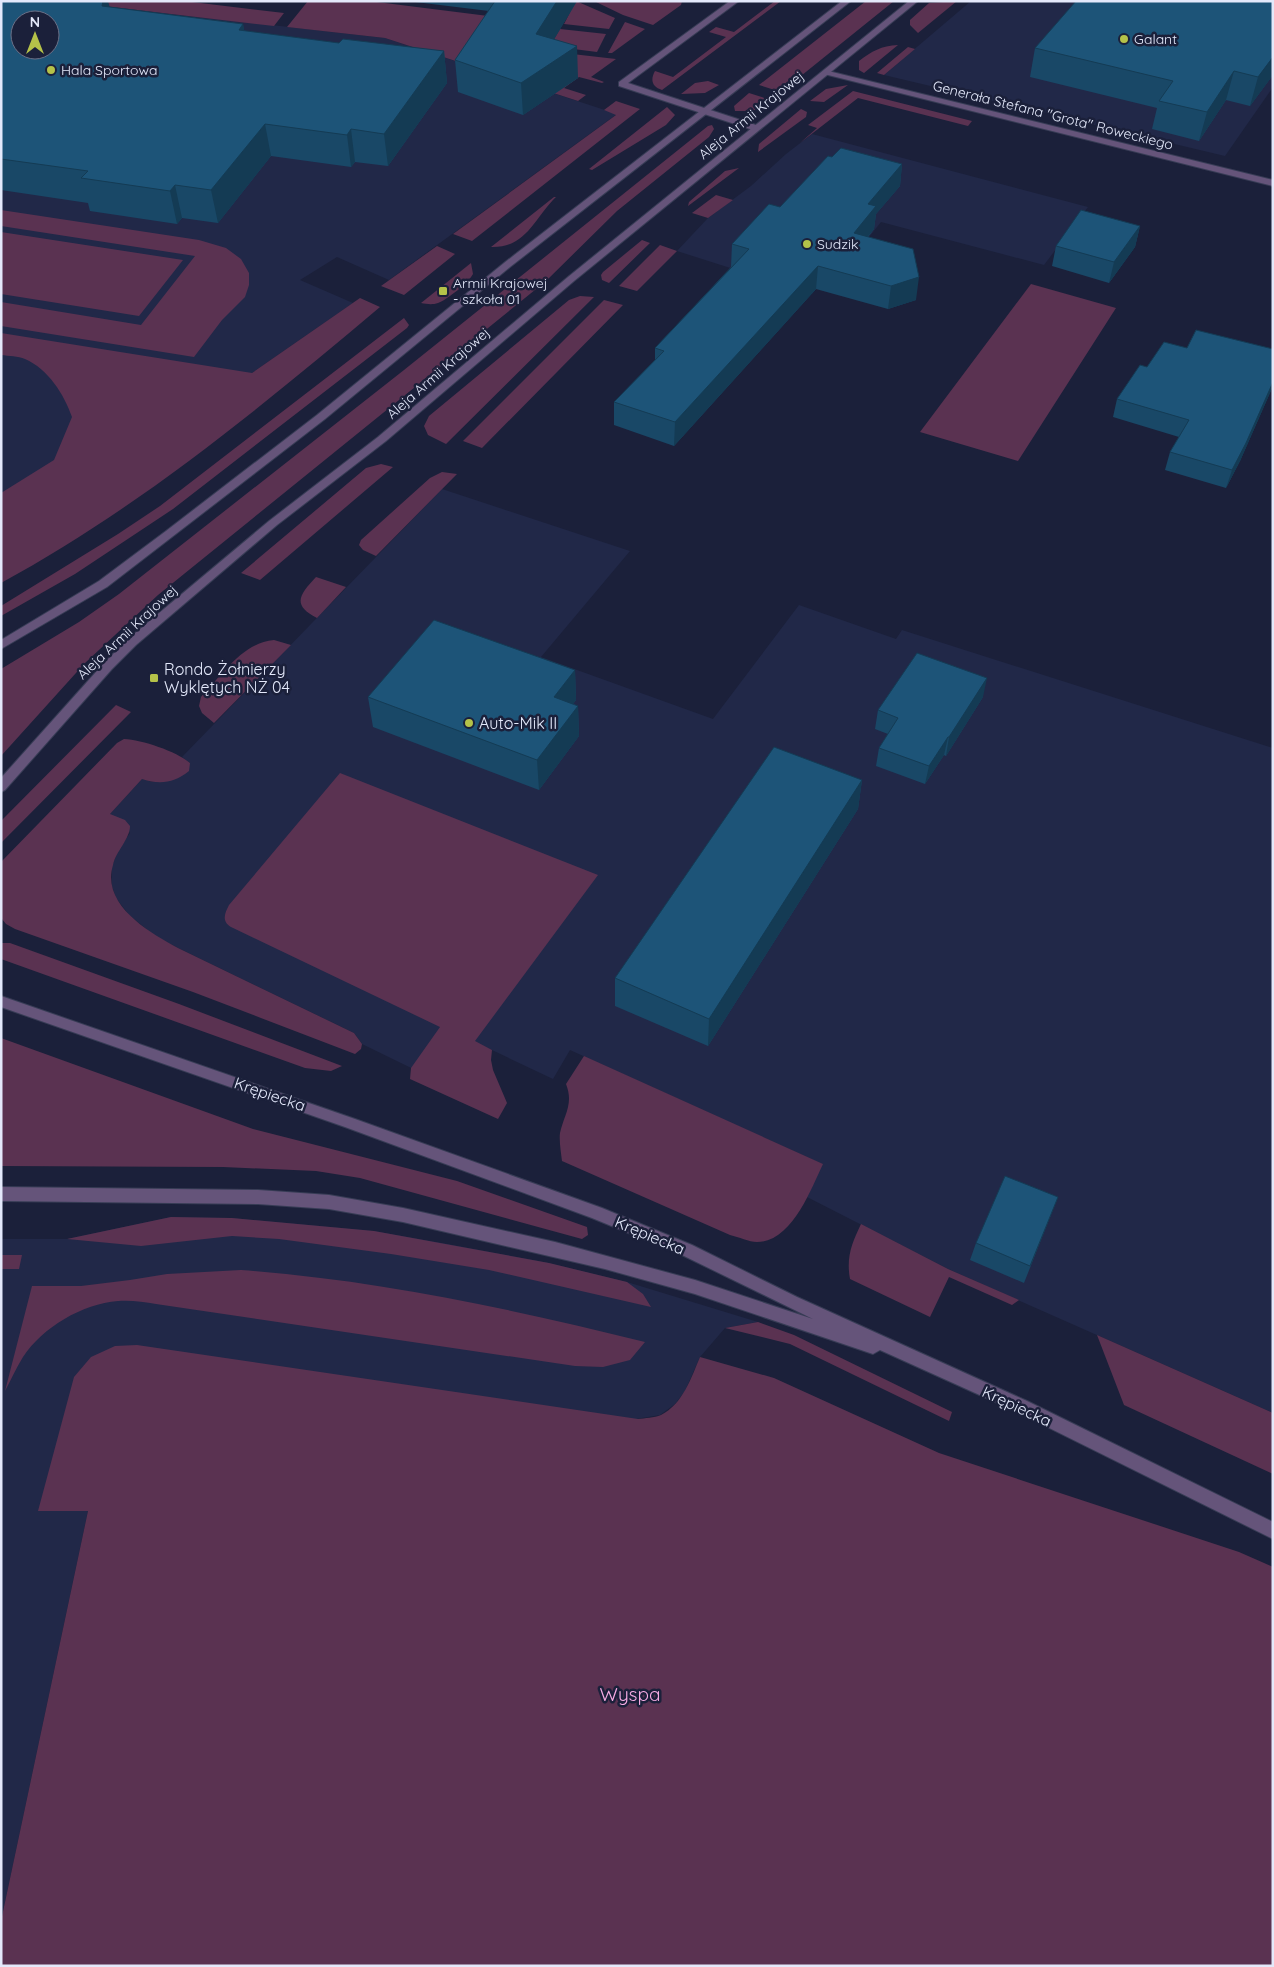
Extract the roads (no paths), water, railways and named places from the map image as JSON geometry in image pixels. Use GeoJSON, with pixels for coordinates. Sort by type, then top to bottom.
{"type":"FeatureCollection","features":[{"type":"Feature","properties":{"kind":"street"},"geometry":{"type":"LineString","coordinates":[[735,1],[622,84],[756,128]]}},
{"type":"Feature","properties":{"kind":"street","name":"Aleja Armii Krajowej"},"geometry":{"type":"LineString","coordinates":[[1,645],[110,578],[321,417],[508,265],[847,1]]}},
{"type":"Feature","properties":{"kind":"street","name":"Aleja Armii Krajowej"},"geometry":{"type":"LineString","coordinates":[[1,787],[82,693],[132,642],[272,523],[382,439],[503,335],[914,1]]}},
{"type":"Feature","properties":{"kind":"street","name":"Generała Stefana \"Grota\" Roweckiego"},"geometry":{"type":"LineString","coordinates":[[826,72],[1273,184]]}},
{"type":"Feature","properties":{"kind":"street","name":"Krępiecka"},"geometry":{"type":"LineString","coordinates":[[1,1001],[341,1119],[597,1213],[686,1250],[791,1302],[1020,1406],[1273,1532]]}},
{"type":"Feature","properties":{"kind":"street"},"geometry":{"type":"LineString","coordinates":[[1,1194],[258,1197],[329,1202],[402,1215],[555,1249],[695,1287],[932,1366]]}},
{"type":"Feature","properties":{"kind":"place","name":"Galant"},"geometry":{"type":"Point","coordinates":[1124,39]}},
{"type":"Feature","properties":{"kind":"place","name":"Hala Sportowa"},"geometry":{"type":"Point","coordinates":[51,70]}},
{"type":"Feature","properties":{"kind":"place","name":"Sudzik"},"geometry":{"type":"Point","coordinates":[807,244]}},
{"type":"Feature","properties":{"kind":"place","name":"Armii Krajowej - szkoła 01"},"geometry":{"type":"Point","coordinates":[443,291]}},
{"type":"Feature","properties":{"kind":"place","name":"Rondo Żołnierzy Wyklętych NŻ 04"},"geometry":{"type":"Point","coordinates":[154,678]}},
{"type":"Feature","properties":{"kind":"place","name":"Auto-Mik II"},"geometry":{"type":"Point","coordinates":[469,723]}},
{"type":"Feature","properties":{"kind":"park label","name":"Wyspa"},"geometry":{"type":"Point","coordinates":[630,1694]}}]}
